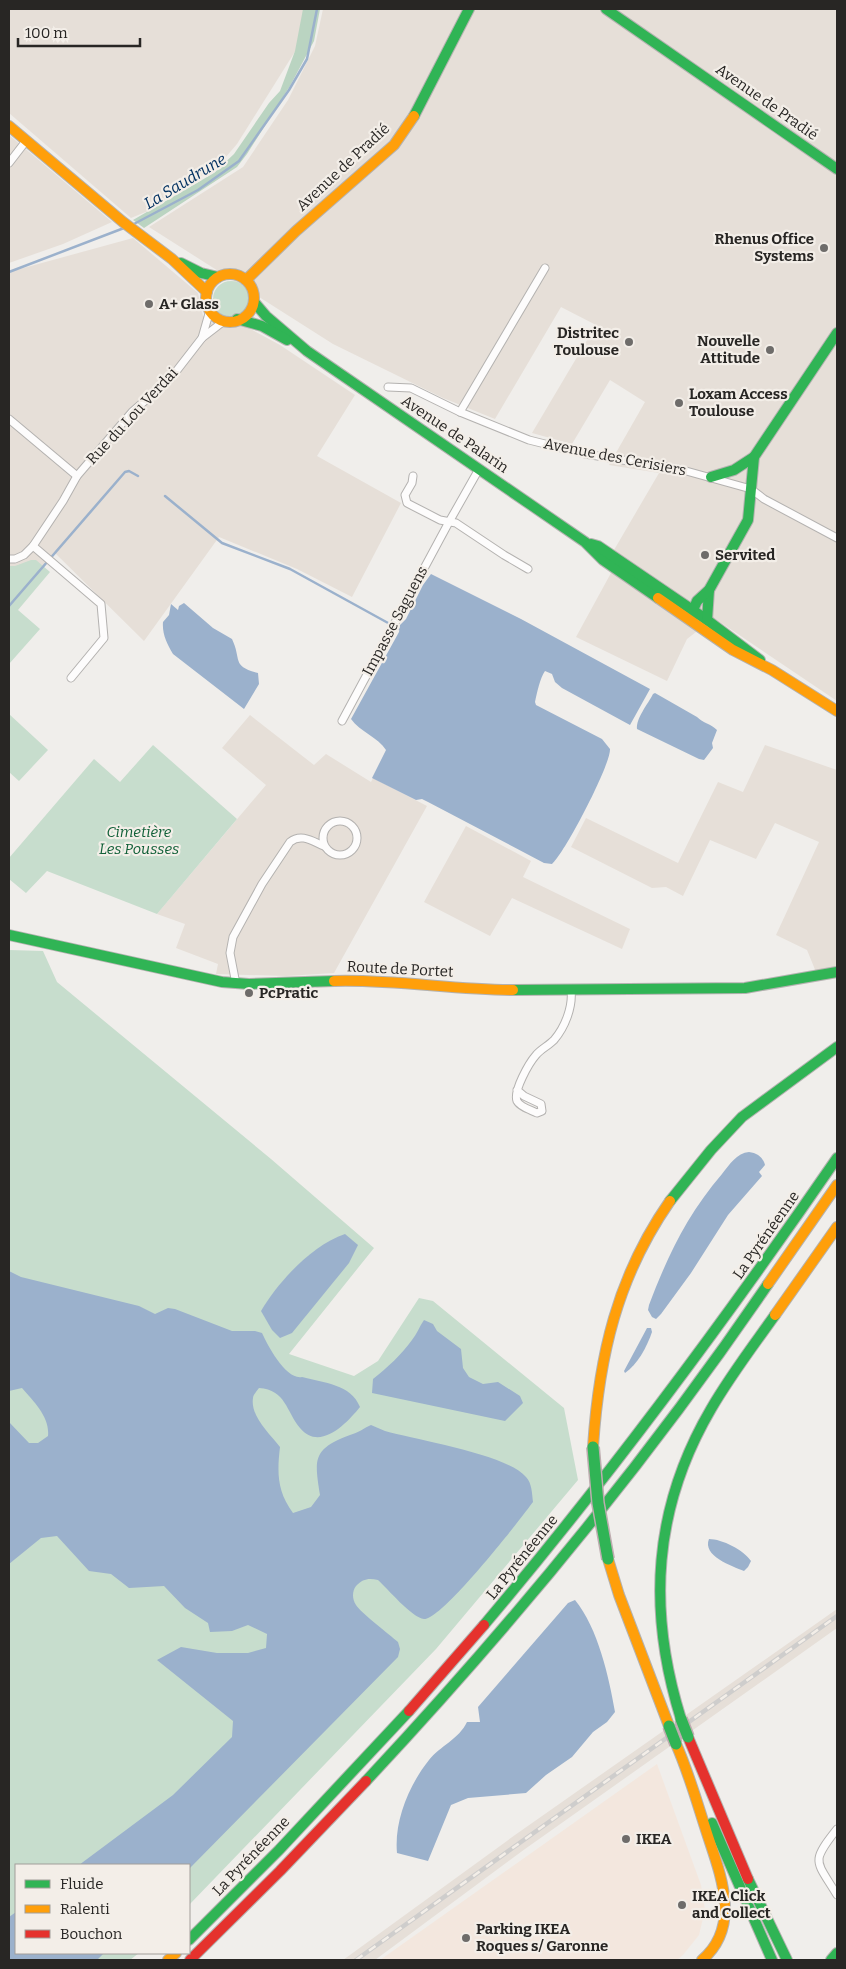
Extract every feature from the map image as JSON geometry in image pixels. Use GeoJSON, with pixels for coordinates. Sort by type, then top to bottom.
{"type":"FeatureCollection","features":[{"type":"Feature","properties":{"kind":"main road","name":"Avenue de Pradié"},"geometry":{"type":"LineString","coordinates":[[246,280],[296,231],[394,145],[422,102],[469,9]]}},
{"type":"Feature","properties":{"kind":"main road","name":"Avenue de Pradié"},"geometry":{"type":"LineString","coordinates":[[606,9],[837,169]]}},
{"type":"Feature","properties":{"kind":"main road"},"geometry":{"type":"LineString","coordinates":[[9,126],[124,222],[172,259],[207,292]]}},
{"type":"Feature","properties":{"kind":"main road"},"geometry":{"type":"LineString","coordinates":[[172,259],[201,273],[218,277]]}},
{"type":"Feature","properties":{"kind":"main road"},"geometry":{"type":"LineString","coordinates":[[230,274],[237,275],[246,280],[252,290],[254,302],[250,311],[238,320],[224,321],[216,318],[206,302],[210,284],[218,277],[230,274]]}},
{"type":"Feature","properties":{"kind":"main road","name":"Avenue de Palarin"},"geometry":{"type":"LineString","coordinates":[[254,302],[266,316],[307,351]]}},
{"type":"Feature","properties":{"kind":"main road","name":"Avenue de Palarin"},"geometry":{"type":"LineString","coordinates":[[238,320],[262,326],[307,351],[585,542],[598,546],[695,612],[733,650],[772,670],[837,712]]}},
{"type":"Feature","properties":{"kind":"main road"},"geometry":{"type":"LineString","coordinates":[[711,477],[720,476],[735,470],[754,457],[837,333]]}},
{"type":"Feature","properties":{"kind":"main road"},"geometry":{"type":"LineString","coordinates":[[695,612],[748,520],[754,457]]}},
{"type":"Feature","properties":{"kind":"main road","name":"Route de Portet"},"geometry":{"type":"LineString","coordinates":[[9,935],[236,984],[361,980],[478,990],[745,988],[837,972]]}},
{"type":"Feature","properties":{"kind":"main road"},"geometry":{"type":"LineString","coordinates":[[772,1960],[694,1788],[619,1595],[608,1559],[594,1479],[594,1412],[613,1312],[631,1269],[653,1226],[690,1173],[742,1117],[837,1047]]}},
{"type":"Feature","properties":{"kind":"main road","name":"La Pyrénéenne"},"geometry":{"type":"LineString","coordinates":[[190,1939],[288,1841],[356,1769],[506,1600],[658,1410],[727,1317],[837,1158]]}},
{"type":"Feature","properties":{"kind":"main road","name":"La Pyrénéenne"},"geometry":{"type":"LineString","coordinates":[[190,1960],[293,1858],[364,1783],[518,1609],[673,1415],[794,1250],[837,1185]]}},
{"type":"Feature","properties":{"kind":"main road"},"geometry":{"type":"LineString","coordinates":[[786,1959],[747,1878],[681,1720],[667,1668],[660,1616],[662,1558],[665,1532],[676,1486],[693,1441],[723,1388],[837,1227]]}},
{"type":"Feature","properties":{"kind":"main road"},"geometry":{"type":"LineString","coordinates":[[694,1788],[720,1869],[726,1904],[722,1929],[708,1956],[702,1960]]}},
{"type":"Feature","properties":{"kind":"main road"},"geometry":{"type":"LineString","coordinates":[[831,1960],[837,1954]]}},
{"type":"Feature","properties":{"kind":"street"},"geometry":{"type":"LineString","coordinates":[[9,163],[26,141]]}},
{"type":"Feature","properties":{"kind":"street"},"geometry":{"type":"LineString","coordinates":[[460,412],[545,268]]}},
{"type":"Feature","properties":{"kind":"street"},"geometry":{"type":"LineString","coordinates":[[202,338],[210,310]]}},
{"type":"Feature","properties":{"kind":"street","name":"Rue du Lou Verdai"},"geometry":{"type":"LineString","coordinates":[[9,559],[15,559],[24,555],[33,546],[64,501],[77,476],[132,412],[171,378],[202,338],[224,321]]}},
{"type":"Feature","properties":{"kind":"street","name":"Avenue des Cerisiers"},"geometry":{"type":"LineString","coordinates":[[388,387],[411,388],[460,412],[529,440],[585,454],[679,468],[751,489],[764,499],[837,538]]}},
{"type":"Feature","properties":{"kind":"street"},"geometry":{"type":"LineString","coordinates":[[9,419],[77,476]]}},
{"type":"Feature","properties":{"kind":"street","name":"Impasse Saguens"},"geometry":{"type":"LineString","coordinates":[[342,721],[479,469]]}},
{"type":"Feature","properties":{"kind":"street"},"geometry":{"type":"LineString","coordinates":[[413,476],[412,483],[405,495],[404,500],[407,503],[440,520],[456,523],[504,556],[528,569]]}},
{"type":"Feature","properties":{"kind":"street"},"geometry":{"type":"LineString","coordinates":[[33,546],[101,604],[104,638],[71,678]]}},
{"type":"Feature","properties":{"kind":"street"},"geometry":{"type":"LineString","coordinates":[[236,984],[230,945],[233,937],[262,884],[290,842],[295,838],[302,837],[324,846],[333,854],[345,855],[356,844],[356,832],[348,823],[342,821],[331,824],[323,833],[324,846]]}},
{"type":"Feature","properties":{"kind":"street"},"geometry":{"type":"LineString","coordinates":[[517,1090],[533,1059],[558,1034],[571,1008],[571,990]]}},
{"type":"Feature","properties":{"kind":"street"},"geometry":{"type":"LineString","coordinates":[[837,1829],[820,1850],[818,1858],[820,1866],[837,1895]]}},
{"type":"Feature","properties":{"kind":"shaded area"},"geometry":{"type":"Polygon","coordinates":[[[9,9],[306,9],[301,42],[237,144],[219,165],[148,211],[131,218],[9,113],[9,9]]]}},
{"type":"Feature","properties":{"kind":"shaded area"},"geometry":{"type":"Polygon","coordinates":[[[323,9],[837,9],[837,701],[714,618],[687,639],[667,681],[576,637],[611,573],[614,550],[659,473],[609,465],[645,402],[610,380],[572,444],[532,433],[596,325],[561,307],[495,419],[443,398],[333,344],[149,227],[243,167],[288,100],[315,46],[323,9]]]}},
{"type":"Feature","properties":{"kind":"shaded area"},"geometry":{"type":"Polygon","coordinates":[[[9,135],[112,222],[63,244],[9,263],[9,135]]]}},
{"type":"Feature","properties":{"kind":"shaded area"},"geometry":{"type":"Polygon","coordinates":[[[133,238],[198,293],[203,316],[219,328],[245,326],[280,345],[355,395],[317,456],[401,503],[352,597],[297,569],[219,537],[144,641],[55,553],[9,602],[9,272],[133,238]]]}},
{"type":"Feature","properties":{"kind":"shaded area"},"geometry":{"type":"Polygon","coordinates":[[[250,715],[314,765],[326,754],[371,782],[373,778],[427,806],[334,973],[286,976],[216,974],[218,964],[176,948],[185,924],[157,914],[266,785],[222,748],[250,715]]]}},
{"type":"Feature","properties":{"kind":"shaded area"},"geometry":{"type":"Polygon","coordinates":[[[765,745],[837,770],[837,966],[816,972],[807,950],[776,935],[819,842],[775,823],[756,859],[710,840],[683,896],[666,887],[652,888],[571,847],[586,818],[678,863],[718,782],[743,792],[765,745]]]}},
{"type":"Feature","properties":{"kind":"shaded area"},"geometry":{"type":"Polygon","coordinates":[[[466,826],[531,861],[523,877],[630,929],[622,949],[512,898],[490,936],[424,902],[466,826]]]}},
{"type":"Feature","properties":{"kind":"shaded area"},"geometry":{"type":"Polygon","coordinates":[[[837,1609],[837,1628],[525,1849],[375,1960],[343,1960],[515,1835],[837,1609]]]}},
{"type":"Feature","properties":{"kind":"shaded area","name":"IKEA"},"geometry":{"type":"Polygon","coordinates":[[[657,1764],[701,1885],[705,1910],[699,1935],[677,1960],[380,1960],[657,1764]]]}},
{"type":"Feature","properties":{"kind":"green space"},"geometry":{"type":"Polygon","coordinates":[[[303,9],[320,9],[314,41],[290,86],[237,167],[144,228],[133,220],[214,173],[234,154],[269,103],[280,91],[295,51],[303,9]]]}},
{"type":"Feature","properties":{"kind":"green space"},"geometry":{"type":"Polygon","coordinates":[[[231,281],[238,282],[244,286],[248,292],[248,306],[244,312],[238,316],[231,317],[224,316],[218,312],[214,306],[213,299],[214,292],[218,286],[224,282],[231,281]]]}},
{"type":"Feature","properties":{"kind":"green space"},"geometry":{"type":"Polygon","coordinates":[[[36,560],[50,572],[18,610],[40,629],[9,664],[9,566],[15,566],[36,560]]]}},
{"type":"Feature","properties":{"kind":"green space"},"geometry":{"type":"Polygon","coordinates":[[[9,714],[48,750],[19,781],[9,772],[9,714]]]}},
{"type":"Feature","properties":{"kind":"green space","name":"Cimetière Les Pousses"},"geometry":{"type":"Polygon","coordinates":[[[153,745],[237,819],[157,914],[47,871],[26,893],[9,879],[9,858],[94,759],[120,782],[153,745]]]}},
{"type":"Feature","properties":{"kind":"green space"},"geometry":{"type":"Polygon","coordinates":[[[9,950],[43,951],[57,982],[271,1159],[374,1248],[289,1354],[354,1376],[378,1361],[419,1298],[433,1301],[564,1408],[578,1480],[436,1649],[190,1904],[190,1864],[15,1864],[15,1954],[138,1954],[130,1960],[9,1960],[9,950]]]}},
{"type":"Feature","properties":{"kind":"water"},"geometry":{"type":"Polygon","coordinates":[[[431,574],[521,619],[650,689],[630,725],[562,688],[555,682],[552,674],[545,671],[543,674],[535,702],[536,705],[602,739],[610,749],[596,789],[567,844],[552,864],[544,863],[422,799],[416,800],[372,778],[386,750],[383,745],[359,728],[351,719],[399,632],[400,625],[406,619],[423,585],[431,574]]]}},
{"type":"Feature","properties":{"kind":"water"},"geometry":{"type":"Polygon","coordinates":[[[184,603],[213,628],[232,639],[241,665],[258,673],[259,684],[244,709],[173,654],[164,635],[163,622],[169,615],[171,604],[178,610],[179,606],[184,603]]]}},
{"type":"Feature","properties":{"kind":"water"},"geometry":{"type":"Polygon","coordinates":[[[655,693],[717,730],[712,743],[713,748],[704,760],[637,729],[640,716],[655,693]]]}},
{"type":"Feature","properties":{"kind":"water"},"geometry":{"type":"Polygon","coordinates":[[[749,1152],[757,1154],[763,1160],[765,1165],[759,1172],[762,1176],[728,1215],[691,1273],[661,1314],[656,1319],[652,1317],[648,1310],[649,1305],[671,1252],[689,1220],[730,1163],[737,1157],[749,1152]]]}},
{"type":"Feature","properties":{"kind":"water"},"geometry":{"type":"Polygon","coordinates":[[[345,1234],[358,1245],[349,1263],[292,1333],[280,1338],[272,1330],[261,1311],[277,1288],[297,1266],[320,1247],[345,1234]]]}},
{"type":"Feature","properties":{"kind":"water"},"geometry":{"type":"Polygon","coordinates":[[[9,1271],[21,1277],[139,1306],[155,1314],[168,1308],[175,1309],[232,1331],[255,1331],[262,1333],[278,1361],[290,1373],[296,1377],[328,1383],[350,1393],[360,1407],[341,1427],[324,1436],[316,1437],[308,1435],[300,1428],[284,1402],[275,1393],[259,1388],[253,1398],[253,1405],[258,1418],[280,1447],[279,1482],[284,1497],[293,1513],[311,1507],[320,1495],[317,1463],[323,1450],[338,1440],[371,1425],[385,1431],[460,1449],[500,1461],[516,1469],[528,1479],[531,1485],[533,1502],[480,1568],[447,1604],[433,1615],[424,1619],[413,1614],[378,1580],[366,1580],[356,1586],[353,1595],[356,1605],[398,1642],[400,1649],[398,1657],[190,1868],[190,1864],[80,1864],[173,1795],[232,1737],[233,1721],[157,1660],[181,1647],[217,1653],[248,1653],[266,1648],[267,1634],[248,1625],[232,1631],[210,1632],[208,1623],[185,1608],[164,1586],[129,1588],[111,1574],[89,1571],[57,1536],[41,1538],[9,1564],[9,1422],[29,1443],[38,1443],[48,1436],[48,1429],[44,1416],[22,1388],[9,1391],[9,1271]]]}},
{"type":"Feature","properties":{"kind":"water"},"geometry":{"type":"Polygon","coordinates":[[[424,1320],[433,1324],[437,1331],[461,1349],[463,1368],[469,1377],[483,1384],[498,1382],[520,1396],[523,1403],[505,1421],[372,1393],[373,1379],[403,1351],[414,1338],[424,1320]]]}},
{"type":"Feature","properties":{"kind":"water"},"geometry":{"type":"Polygon","coordinates":[[[647,1328],[651,1328],[652,1332],[647,1344],[641,1355],[625,1373],[624,1371],[647,1328]]]}},
{"type":"Feature","properties":{"kind":"water"},"geometry":{"type":"Polygon","coordinates":[[[709,1539],[726,1543],[738,1549],[751,1561],[748,1567],[744,1571],[719,1560],[710,1550],[708,1545],[709,1539]]]}},
{"type":"Feature","properties":{"kind":"water"},"geometry":{"type":"Polygon","coordinates":[[[575,1600],[590,1624],[601,1653],[615,1712],[607,1722],[593,1732],[572,1757],[546,1775],[526,1793],[468,1798],[451,1805],[428,1861],[397,1853],[398,1828],[404,1804],[415,1781],[429,1760],[464,1728],[467,1722],[480,1722],[478,1707],[568,1603],[575,1600]]]}},
{"type":"Feature","properties":{"kind":"water"},"geometry":{"type":"Polygon","coordinates":[[[15,1913],[15,1954],[103,1954],[97,1960],[9,1960],[9,1917],[15,1913]]]}},
{"type":"Feature","properties":{"kind":"waterway","name":"La Saudrune"},"geometry":{"type":"LineString","coordinates":[[132,225],[198,190],[239,161],[289,90],[307,59],[317,9]]}},
{"type":"Feature","properties":{"kind":"waterway","name":"La Saudrune"},"geometry":{"type":"LineString","coordinates":[[9,272],[124,228]]}},
{"type":"Feature","properties":{"kind":"waterway"},"geometry":{"type":"LineString","coordinates":[[9,606],[125,472],[129,471],[138,476]]}},
{"type":"Feature","properties":{"kind":"waterway"},"geometry":{"type":"LineString","coordinates":[[165,496],[222,543],[290,569],[399,629]]}},
{"type":"Feature","properties":{"kind":"railway"},"geometry":{"type":"LineString","coordinates":[[356,1960],[837,1616]]}},
{"type":"Feature","properties":{"kind":"traffic: fast"},"geometry":{"type":"LineString","coordinates":[[414,116],[469,9]]}},
{"type":"Feature","properties":{"kind":"traffic: fast"},"geometry":{"type":"LineString","coordinates":[[606,9],[837,169]]}},
{"type":"Feature","properties":{"kind":"traffic: fast"},"geometry":{"type":"LineString","coordinates":[[181,263],[201,273],[218,277]]}},
{"type":"Feature","properties":{"kind":"traffic: fast"},"geometry":{"type":"LineString","coordinates":[[254,302],[266,316],[307,351],[585,542],[603,560],[658,598]]}},
{"type":"Feature","properties":{"kind":"traffic: fast"},"geometry":{"type":"LineString","coordinates":[[237,319],[262,326],[287,340]]}},
{"type":"Feature","properties":{"kind":"traffic: fast"},"geometry":{"type":"LineString","coordinates":[[692,621],[693,610],[697,601],[709,590],[748,520],[754,457],[837,333]]}},
{"type":"Feature","properties":{"kind":"traffic: fast"},"geometry":{"type":"LineString","coordinates":[[711,477],[734,470],[754,457]]}},
{"type":"Feature","properties":{"kind":"traffic: fast"},"geometry":{"type":"LineString","coordinates":[[591,544],[598,546],[707,620],[760,660]]}},
{"type":"Feature","properties":{"kind":"traffic: fast"},"geometry":{"type":"LineString","coordinates":[[707,620],[709,590]]}},
{"type":"Feature","properties":{"kind":"traffic: fast"},"geometry":{"type":"LineString","coordinates":[[9,935],[222,982],[249,984],[334,981]]}},
{"type":"Feature","properties":{"kind":"traffic: fast"},"geometry":{"type":"LineString","coordinates":[[513,990],[745,988],[837,972]]}},
{"type":"Feature","properties":{"kind":"traffic: fast"},"geometry":{"type":"LineString","coordinates":[[670,1201],[711,1150],[742,1117],[837,1047]]}},
{"type":"Feature","properties":{"kind":"traffic: fast"},"geometry":{"type":"LineString","coordinates":[[484,1625],[577,1512],[666,1396],[753,1278],[837,1158]]}},
{"type":"Feature","properties":{"kind":"traffic: fast"},"geometry":{"type":"LineString","coordinates":[[366,1781],[473,1663],[576,1540],[675,1414],[768,1284]]}},
{"type":"Feature","properties":{"kind":"traffic: fast"},"geometry":{"type":"LineString","coordinates":[[681,1719],[670,1678],[663,1638],[660,1599],[662,1560],[667,1522],[677,1484],[692,1446],[711,1409],[775,1315]]}},
{"type":"Feature","properties":{"kind":"traffic: fast"},"geometry":{"type":"LineString","coordinates":[[593,1447],[598,1503],[608,1559]]}},
{"type":"Feature","properties":{"kind":"traffic: fast"},"geometry":{"type":"LineString","coordinates":[[190,1939],[279,1850],[409,1711]]}},
{"type":"Feature","properties":{"kind":"traffic: fast"},"geometry":{"type":"LineString","coordinates":[[681,1719],[688,1737]]}},
{"type":"Feature","properties":{"kind":"traffic: fast"},"geometry":{"type":"LineString","coordinates":[[669,1726],[676,1744]]}},
{"type":"Feature","properties":{"kind":"traffic: fast"},"geometry":{"type":"LineString","coordinates":[[712,1823],[772,1960]]}},
{"type":"Feature","properties":{"kind":"traffic: fast"},"geometry":{"type":"LineString","coordinates":[[748,1879],[787,1960]]}},
{"type":"Feature","properties":{"kind":"traffic: fast"},"geometry":{"type":"LineString","coordinates":[[831,1960],[837,1953]]}},
{"type":"Feature","properties":{"kind":"traffic: slow"},"geometry":{"type":"LineString","coordinates":[[246,280],[296,231],[394,145],[414,116]]}},
{"type":"Feature","properties":{"kind":"traffic: slow"},"geometry":{"type":"LineString","coordinates":[[9,126],[123,222],[172,259],[207,292]]}},
{"type":"Feature","properties":{"kind":"traffic: slow"},"geometry":{"type":"LineString","coordinates":[[230,274],[239,276],[247,281],[252,289],[254,298],[252,307],[247,315],[239,320],[230,322],[221,320],[213,315],[208,307],[206,298],[208,289],[213,281],[221,276],[230,274]]}},
{"type":"Feature","properties":{"kind":"traffic: slow"},"geometry":{"type":"LineString","coordinates":[[658,598],[733,650],[772,670],[837,711]]}},
{"type":"Feature","properties":{"kind":"traffic: slow"},"geometry":{"type":"LineString","coordinates":[[334,981],[513,990]]}},
{"type":"Feature","properties":{"kind":"traffic: slow"},"geometry":{"type":"LineString","coordinates":[[768,1284],[837,1185]]}},
{"type":"Feature","properties":{"kind":"traffic: slow"},"geometry":{"type":"LineString","coordinates":[[593,1447],[600,1381],[614,1318],[636,1259],[670,1201]]}},
{"type":"Feature","properties":{"kind":"traffic: slow"},"geometry":{"type":"LineString","coordinates":[[775,1315],[837,1227]]}},
{"type":"Feature","properties":{"kind":"traffic: slow"},"geometry":{"type":"LineString","coordinates":[[608,1559],[619,1595],[669,1726]]}},
{"type":"Feature","properties":{"kind":"traffic: slow"},"geometry":{"type":"LineString","coordinates":[[676,1744],[716,1860],[724,1896],[725,1913],[722,1930],[715,1946],[702,1960]]}},
{"type":"Feature","properties":{"kind":"traffic: slow"},"geometry":{"type":"LineString","coordinates":[[168,1960],[175,1954]]}},
{"type":"Feature","properties":{"kind":"traffic: jam"},"geometry":{"type":"LineString","coordinates":[[409,1711],[484,1625]]}},
{"type":"Feature","properties":{"kind":"traffic: jam"},"geometry":{"type":"LineString","coordinates":[[688,1737],[748,1879]]}},
{"type":"Feature","properties":{"kind":"traffic: jam"},"geometry":{"type":"LineString","coordinates":[[190,1960],[280,1871],[366,1781]]}},
{"type":"Feature","properties":{"kind":"place","name":"Rhenus Office Systems"},"geometry":{"type":"Point","coordinates":[824,248]}},
{"type":"Feature","properties":{"kind":"place","name":"A+ Glass"},"geometry":{"type":"Point","coordinates":[149,304]}},
{"type":"Feature","properties":{"kind":"place","name":"Distritec Toulouse"},"geometry":{"type":"Point","coordinates":[629,342]}},
{"type":"Feature","properties":{"kind":"place","name":"Nouvelle Attitude"},"geometry":{"type":"Point","coordinates":[770,350]}},
{"type":"Feature","properties":{"kind":"place","name":"Loxam Access Toulouse"},"geometry":{"type":"Point","coordinates":[679,403]}},
{"type":"Feature","properties":{"kind":"place","name":"Servited"},"geometry":{"type":"Point","coordinates":[705,555]}},
{"type":"Feature","properties":{"kind":"place","name":"PcPratic"},"geometry":{"type":"Point","coordinates":[249,993]}},
{"type":"Feature","properties":{"kind":"place","name":"IKEA"},"geometry":{"type":"Point","coordinates":[626,1839]}},
{"type":"Feature","properties":{"kind":"place","name":"IKEA Click and Collect"},"geometry":{"type":"Point","coordinates":[682,1905]}},
{"type":"Feature","properties":{"kind":"place","name":"Parking IKEA Roques s/ Garonne"},"geometry":{"type":"Point","coordinates":[466,1938]}}]}
